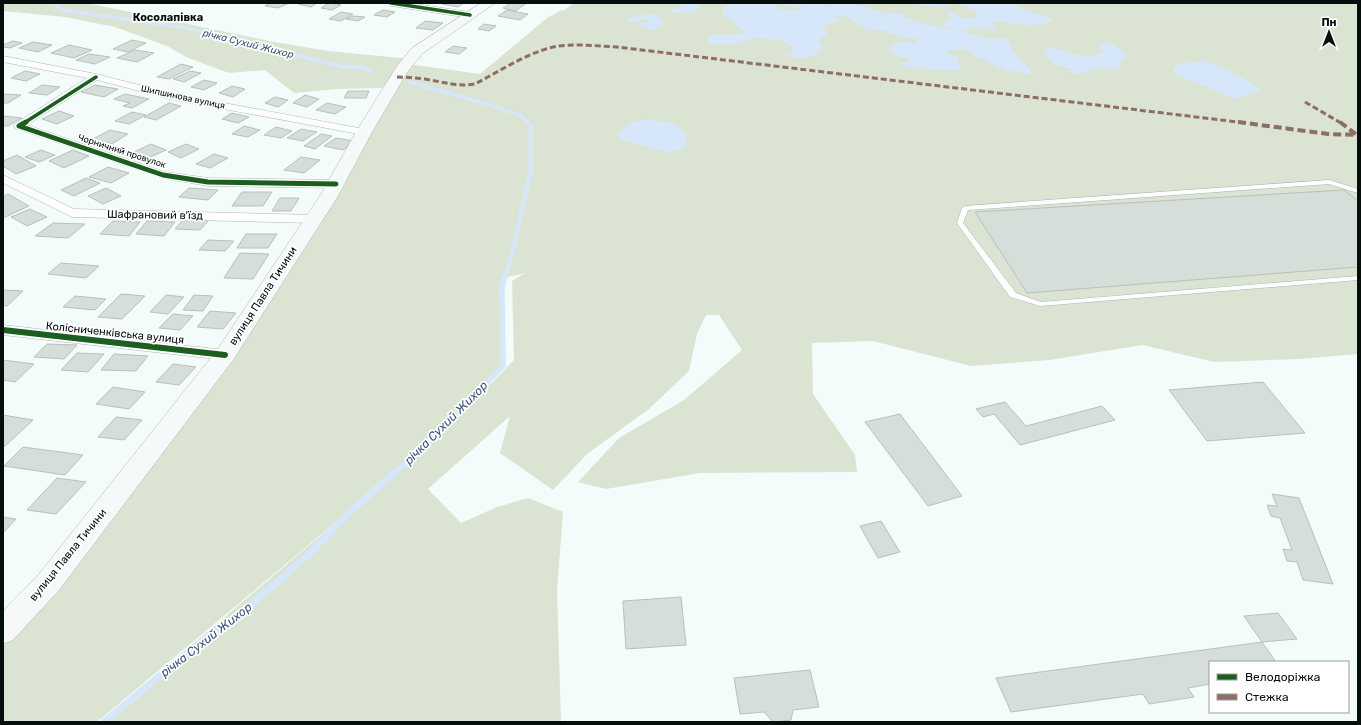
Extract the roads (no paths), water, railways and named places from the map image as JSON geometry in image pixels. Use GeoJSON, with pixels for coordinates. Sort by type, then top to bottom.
{"type":"FeatureCollection","features":[{"type":"Feature","properties":{"kind":"main road","name":"вулиця Павла Тичини"},"geometry":{"type":"LineString","coordinates":[[3,631],[49,582],[225,355],[336,184],[364,132],[402,69],[417,51],[489,3]]}},
{"type":"Feature","properties":{"kind":"street"},"geometry":{"type":"LineString","coordinates":[[391,3],[470,15]]}},
{"type":"Feature","properties":{"kind":"street","name":"Шипшинова вулиця"},"geometry":{"type":"LineString","coordinates":[[3,59],[96,77],[170,96],[364,132]]}},
{"type":"Feature","properties":{"kind":"street","name":"Чорничний провулок"},"geometry":{"type":"LineString","coordinates":[[96,77],[20,126],[163,175],[208,182],[336,184]]}},
{"type":"Feature","properties":{"kind":"street","name":"Шафрановий в'їзд"},"geometry":{"type":"LineString","coordinates":[[3,178],[72,213],[314,219]]}},
{"type":"Feature","properties":{"kind":"street","name":"Колісниченківська вулиця"},"geometry":{"type":"LineString","coordinates":[[4,331],[225,355]]}},
{"type":"Feature","properties":{"kind":"lane"},"geometry":{"type":"LineString","coordinates":[[1358,191],[1329,182],[965,208],[960,223],[1013,295],[1040,304],[1358,278]]}},
{"type":"Feature","properties":{"kind":"water"},"geometry":{"type":"Polygon","coordinates":[[[697,3],[701,6],[695,10],[696,12],[670,13],[671,10],[679,9],[682,4],[697,3]]]}},
{"type":"Feature","properties":{"kind":"water"},"geometry":{"type":"Polygon","coordinates":[[[778,3],[777,6],[779,9],[794,11],[803,8],[803,6],[793,8],[783,4],[814,3],[828,6],[830,4],[829,3],[852,3],[884,13],[900,13],[918,22],[992,39],[1003,38],[1009,41],[1017,55],[1031,69],[1029,74],[1023,74],[1015,71],[1004,71],[1003,68],[998,68],[984,59],[973,57],[973,52],[958,49],[946,51],[960,59],[957,63],[963,68],[956,71],[902,67],[901,62],[910,62],[909,58],[896,56],[888,48],[901,41],[916,43],[917,39],[911,37],[905,38],[882,30],[869,30],[847,17],[834,16],[840,21],[823,26],[827,34],[821,38],[819,43],[823,47],[819,52],[809,57],[803,58],[778,54],[788,53],[796,48],[782,41],[752,38],[740,44],[714,44],[708,42],[707,40],[712,35],[738,34],[745,32],[722,13],[723,8],[729,4],[778,3]]]}},
{"type":"Feature","properties":{"kind":"water"},"geometry":{"type":"Polygon","coordinates":[[[914,3],[1015,3],[1018,7],[1053,19],[1042,24],[1034,25],[995,21],[992,23],[996,28],[995,29],[970,28],[962,32],[943,26],[943,24],[952,18],[946,13],[955,13],[961,18],[975,18],[978,13],[975,10],[959,4],[951,4],[946,7],[915,5],[914,3]]]}},
{"type":"Feature","properties":{"kind":"water"},"geometry":{"type":"Polygon","coordinates":[[[654,14],[663,20],[665,25],[652,31],[637,24],[647,22],[649,20],[643,19],[632,23],[626,20],[635,16],[654,14]]]}},
{"type":"Feature","properties":{"kind":"water"},"geometry":{"type":"Polygon","coordinates":[[[1103,42],[1113,44],[1127,55],[1127,58],[1118,63],[1120,68],[1096,68],[1088,72],[1075,74],[1061,70],[1069,71],[1071,69],[1053,64],[1042,50],[1049,48],[1078,55],[1094,56],[1102,52],[1099,44],[1103,42]]]}},
{"type":"Feature","properties":{"kind":"water"},"geometry":{"type":"Polygon","coordinates":[[[1204,60],[1241,77],[1261,90],[1236,99],[1176,75],[1173,70],[1177,65],[1204,60]]]}},
{"type":"Feature","properties":{"kind":"water"},"geometry":{"type":"Polygon","coordinates":[[[646,119],[674,123],[686,134],[686,147],[669,153],[620,139],[618,133],[632,122],[646,119]]]}},
{"type":"Feature","properties":{"kind":"waterway","name":"річка Сухий Жихор"},"geometry":{"type":"LineString","coordinates":[[53,3],[62,10],[186,28],[343,67],[361,67],[372,72]]}},
{"type":"Feature","properties":{"kind":"waterway","name":"річка Сухий Жихор"},"geometry":{"type":"LineString","coordinates":[[409,82],[487,104],[522,116],[528,123]]}},
{"type":"Feature","properties":{"kind":"waterway","name":"річка Сухий Жихор"},"geometry":{"type":"LineString","coordinates":[[505,278],[513,250],[531,169],[531,126],[528,123]]}},
{"type":"Feature","properties":{"kind":"waterway","name":"річка Сухий Жихор"},"geometry":{"type":"LineString","coordinates":[[392,475],[419,451],[503,366],[502,286],[505,277]]}},
{"type":"Feature","properties":{"kind":"waterway","name":"річка Сухий Жихор"},"geometry":{"type":"LineString","coordinates":[[104,722],[187,653],[250,606],[309,554],[351,511],[393,474]]}},
{"type":"Feature","properties":{"kind":"district","name":"Косолапівка"},"geometry":{"type":"Point","coordinates":[168,17]}}]}
